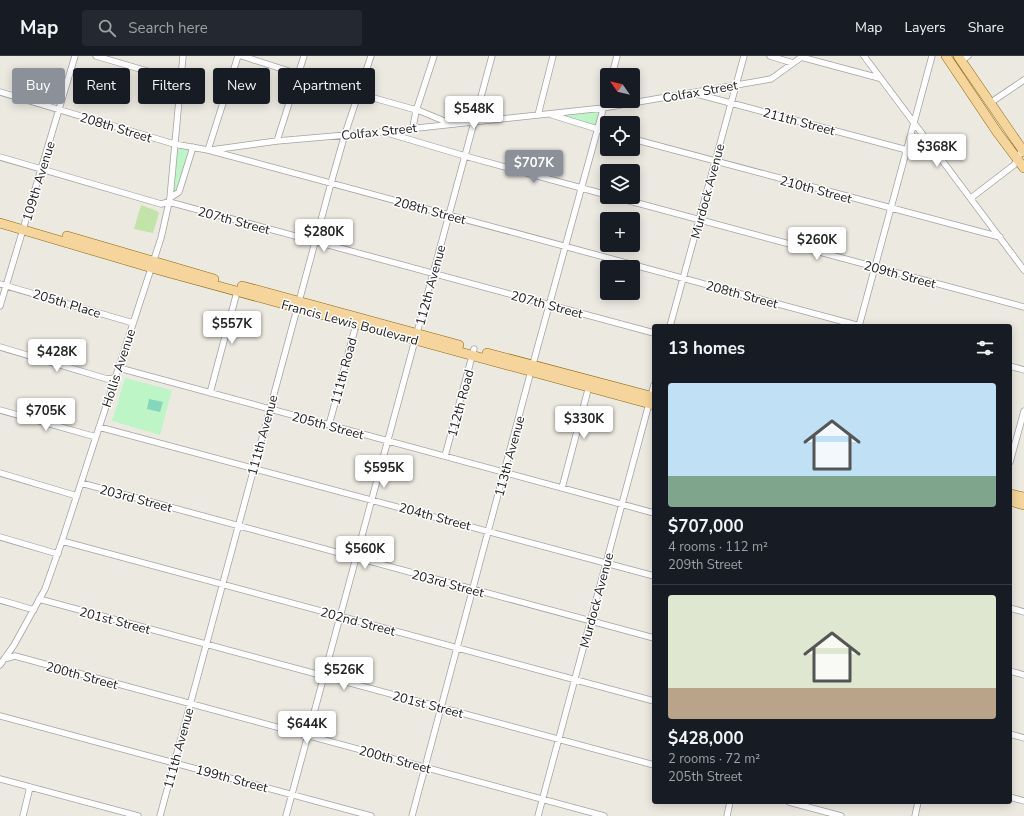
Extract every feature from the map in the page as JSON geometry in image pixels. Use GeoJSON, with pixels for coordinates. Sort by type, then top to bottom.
{"type":"FeatureCollection","features":[{"type":"Feature","properties":{"kind":"main road"},"geometry":{"type":"LineString","coordinates":[[946,56],[1022,152]]}},
{"type":"Feature","properties":{"kind":"main road"},"geometry":{"type":"LineString","coordinates":[[962,58],[1022,152],[1024,168]]}},
{"type":"Feature","properties":{"kind":"main road","name":"Francis Lewis Boulevard"},"geometry":{"type":"LineString","coordinates":[[0,217],[24,227],[153,265],[652,400]]}},
{"type":"Feature","properties":{"kind":"main road","name":"Francis Lewis Boulevard"},"geometry":{"type":"LineString","coordinates":[[0,223],[24,227]]}},
{"type":"Feature","properties":{"kind":"main road","name":"Francis Lewis Boulevard"},"geometry":{"type":"LineString","coordinates":[[153,265],[237,292],[297,305]]}},
{"type":"Feature","properties":{"kind":"main road"},"geometry":{"type":"LineString","coordinates":[[1012,494],[1024,497]]}},
{"type":"Feature","properties":{"kind":"main road"},"geometry":{"type":"LineString","coordinates":[[1012,502],[1024,505]]}},
{"type":"Feature","properties":{"kind":"street","name":"109th Avenue"},"geometry":{"type":"LineString","coordinates":[[0,306],[3,284],[24,227],[75,56]]}},
{"type":"Feature","properties":{"kind":"street"},"geometry":{"type":"LineString","coordinates":[[96,56],[138,68]]}},
{"type":"Feature","properties":{"kind":"street","name":"Hollis Avenue"},"geometry":{"type":"LineString","coordinates":[[182,68],[183,56]]}},
{"type":"Feature","properties":{"kind":"street"},"geometry":{"type":"LineString","coordinates":[[208,150],[238,56]]}},
{"type":"Feature","properties":{"kind":"street"},"geometry":{"type":"LineString","coordinates":[[242,56],[280,68]]}},
{"type":"Feature","properties":{"kind":"street"},"geometry":{"type":"LineString","coordinates":[[301,68],[304,56]]}},
{"type":"Feature","properties":{"kind":"street","name":"111th Avenue"},"geometry":{"type":"LineString","coordinates":[[367,68],[371,56]]}},
{"type":"Feature","properties":{"kind":"street"},"geometry":{"type":"LineString","coordinates":[[413,127],[416,111],[434,56]]}},
{"type":"Feature","properties":{"kind":"street","name":"112th Avenue"},"geometry":{"type":"LineString","coordinates":[[286,816],[492,56]]}},
{"type":"Feature","properties":{"kind":"street"},"geometry":{"type":"LineString","coordinates":[[538,115],[553,56]]}},
{"type":"Feature","properties":{"kind":"street"},"geometry":{"type":"LineString","coordinates":[[614,68],[617,56]]}},
{"type":"Feature","properties":{"kind":"street","name":"Murdock Avenue"},"geometry":{"type":"LineString","coordinates":[[671,324],[744,56]]}},
{"type":"Feature","properties":{"kind":"street"},"geometry":{"type":"LineString","coordinates":[[770,56],[793,63]]}},
{"type":"Feature","properties":{"kind":"street"},"geometry":{"type":"LineString","coordinates":[[864,56],[1024,270]]}},
{"type":"Feature","properties":{"kind":"street"},"geometry":{"type":"LineString","coordinates":[[860,324],[932,56]]}},
{"type":"Feature","properties":{"kind":"street"},"geometry":{"type":"LineString","coordinates":[[802,57],[879,78]]}},
{"type":"Feature","properties":{"kind":"street","name":"Colfax Street"},"geometry":{"type":"LineString","coordinates":[[640,102],[771,79],[802,57]]}},
{"type":"Feature","properties":{"kind":"street"},"geometry":{"type":"LineString","coordinates":[[990,103],[1024,80]]}},
{"type":"Feature","properties":{"kind":"street","name":"208th Street"},"geometry":{"type":"LineString","coordinates":[[0,92],[174,144],[208,150],[852,324]]}},
{"type":"Feature","properties":{"kind":"street","name":"211th Street"},"geometry":{"type":"LineString","coordinates":[[691,93],[906,150]]}},
{"type":"Feature","properties":{"kind":"street"},"geometry":{"type":"LineString","coordinates":[[375,98],[452,124]]}},
{"type":"Feature","properties":{"kind":"street","name":"Hollis Avenue"},"geometry":{"type":"LineString","coordinates":[[0,665],[2,659],[34,610],[45,589],[58,554],[153,265],[164,230],[169,200],[178,104]]}},
{"type":"Feature","properties":{"kind":"street"},"geometry":{"type":"LineString","coordinates":[[277,141],[289,104]]}},
{"type":"Feature","properties":{"kind":"street","name":"111th Avenue"},"geometry":{"type":"LineString","coordinates":[[160,816],[330,183],[355,104]]}},
{"type":"Feature","properties":{"kind":"street","name":"Colfax Street"},"geometry":{"type":"LineString","coordinates":[[208,150],[277,141],[381,132],[413,127],[603,108]]}},
{"type":"Feature","properties":{"kind":"street","name":"113th Avenue"},"geometry":{"type":"LineString","coordinates":[[412,816],[603,108]]}},
{"type":"Feature","properties":{"kind":"street"},"geometry":{"type":"LineString","coordinates":[[549,114],[598,130]]}},
{"type":"Feature","properties":{"kind":"street"},"geometry":{"type":"LineString","coordinates":[[381,132],[600,193]]}},
{"type":"Feature","properties":{"kind":"street","name":"210th Street"},"geometry":{"type":"LineString","coordinates":[[640,141],[1000,237]]}},
{"type":"Feature","properties":{"kind":"street"},"geometry":{"type":"LineString","coordinates":[[169,200],[179,192],[193,148]]}},
{"type":"Feature","properties":{"kind":"street"},"geometry":{"type":"LineString","coordinates":[[971,198],[1014,165],[1022,152]]}},
{"type":"Feature","properties":{"kind":"street","name":"207th Street"},"geometry":{"type":"LineString","coordinates":[[0,157],[161,204],[169,200],[315,242],[652,332]]}},
{"type":"Feature","properties":{"kind":"street","name":"209th Street"},"geometry":{"type":"LineString","coordinates":[[640,204],[1024,307]]}},
{"type":"Feature","properties":{"kind":"street","name":"205th Place"},"geometry":{"type":"LineString","coordinates":[[3,284],[133,323]]}},
{"type":"Feature","properties":{"kind":"street"},"geometry":{"type":"LineString","coordinates":[[210,393],[237,292]]}},
{"type":"Feature","properties":{"kind":"street","name":"111th Road"},"geometry":{"type":"LineString","coordinates":[[329,425],[357,321]]}},
{"type":"Feature","properties":{"kind":"street"},"geometry":{"type":"LineString","coordinates":[[0,347],[107,379],[115,378]]}},
{"type":"Feature","properties":{"kind":"street","name":"112th Road"},"geometry":{"type":"LineString","coordinates":[[445,456],[473,352]]}},
{"type":"Feature","properties":{"kind":"street"},"geometry":{"type":"LineString","coordinates":[[1012,367],[1024,370]]}},
{"type":"Feature","properties":{"kind":"street","name":"205th Street"},"geometry":{"type":"LineString","coordinates":[[119,368],[652,512]]}},
{"type":"Feature","properties":{"kind":"street"},"geometry":{"type":"LineString","coordinates":[[562,488],[590,383]]}},
{"type":"Feature","properties":{"kind":"street","name":"Murdock Avenue"},"geometry":{"type":"LineString","coordinates":[[538,816],[622,504],[652,400]]}},
{"type":"Feature","properties":{"kind":"street"},"geometry":{"type":"LineString","coordinates":[[0,410],[96,437]]}},
{"type":"Feature","properties":{"kind":"street"},"geometry":{"type":"LineString","coordinates":[[1012,457],[1021,432],[1024,412]]}},
{"type":"Feature","properties":{"kind":"street","name":"204th Street"},"geometry":{"type":"LineString","coordinates":[[99,427],[652,575]]}},
{"type":"Feature","properties":{"kind":"street"},"geometry":{"type":"LineString","coordinates":[[0,473],[77,496]]}},
{"type":"Feature","properties":{"kind":"street","name":"203rd Street"},"geometry":{"type":"LineString","coordinates":[[81,483],[652,637]]}},
{"type":"Feature","properties":{"kind":"street"},"geometry":{"type":"LineString","coordinates":[[0,537],[58,554]]}},
{"type":"Feature","properties":{"kind":"street","name":"202nd Street"},"geometry":{"type":"LineString","coordinates":[[62,541],[652,700]]}},
{"type":"Feature","properties":{"kind":"street","name":"201st Street"},"geometry":{"type":"LineString","coordinates":[[39,599],[652,765]]}},
{"type":"Feature","properties":{"kind":"street"},"geometry":{"type":"LineString","coordinates":[[0,600],[34,610]]}},
{"type":"Feature","properties":{"kind":"street"},"geometry":{"type":"LineString","coordinates":[[1012,609],[1024,612]]}},
{"type":"Feature","properties":{"kind":"street","name":"200th Street"},"geometry":{"type":"LineString","coordinates":[[2,659],[15,656],[604,816]]}},
{"type":"Feature","properties":{"kind":"street"},"geometry":{"type":"LineString","coordinates":[[1012,672],[1024,675]]}},
{"type":"Feature","properties":{"kind":"street","name":"199th Street"},"geometry":{"type":"LineString","coordinates":[[0,716],[371,816]]}},
{"type":"Feature","properties":{"kind":"street"},"geometry":{"type":"LineString","coordinates":[[1012,735],[1024,738]]}},
{"type":"Feature","properties":{"kind":"street"},"geometry":{"type":"LineString","coordinates":[[0,779],[138,816]]}},
{"type":"Feature","properties":{"kind":"street"},"geometry":{"type":"LineString","coordinates":[[23,816],[30,787]]}},
{"type":"Feature","properties":{"kind":"street"},"geometry":{"type":"LineString","coordinates":[[1012,798],[1024,801]]}},
{"type":"Feature","properties":{"kind":"street"},"geometry":{"type":"LineString","coordinates":[[727,816],[730,804]]}},
{"type":"Feature","properties":{"kind":"street"},"geometry":{"type":"LineString","coordinates":[[797,804],[841,816]]}},
{"type":"Feature","properties":{"kind":"street"},"geometry":{"type":"LineString","coordinates":[[915,816],[918,804]]}},
{"type":"Feature","properties":{"kind":"green space"},"geometry":{"type":"Polygon","coordinates":[[[602,110],[597,128],[559,115],[602,110]]]}},
{"type":"Feature","properties":{"kind":"green space"},"geometry":{"type":"Polygon","coordinates":[[[176,148],[190,150],[177,190],[173,194],[176,148]]]}},
{"type":"Feature","properties":{"kind":"green space"},"geometry":{"type":"Polygon","coordinates":[[[141,205],[159,213],[153,233],[134,229],[141,205]]]}},
{"type":"Feature","properties":{"kind":"green space"},"geometry":{"type":"Polygon","coordinates":[[[125,378],[172,390],[160,435],[112,421],[125,378]]]}},
{"type":"Feature","properties":{"kind":"green space"},"geometry":{"type":"Polygon","coordinates":[[[149,399],[163,402],[160,412],[147,409],[149,399]]]}}]}
